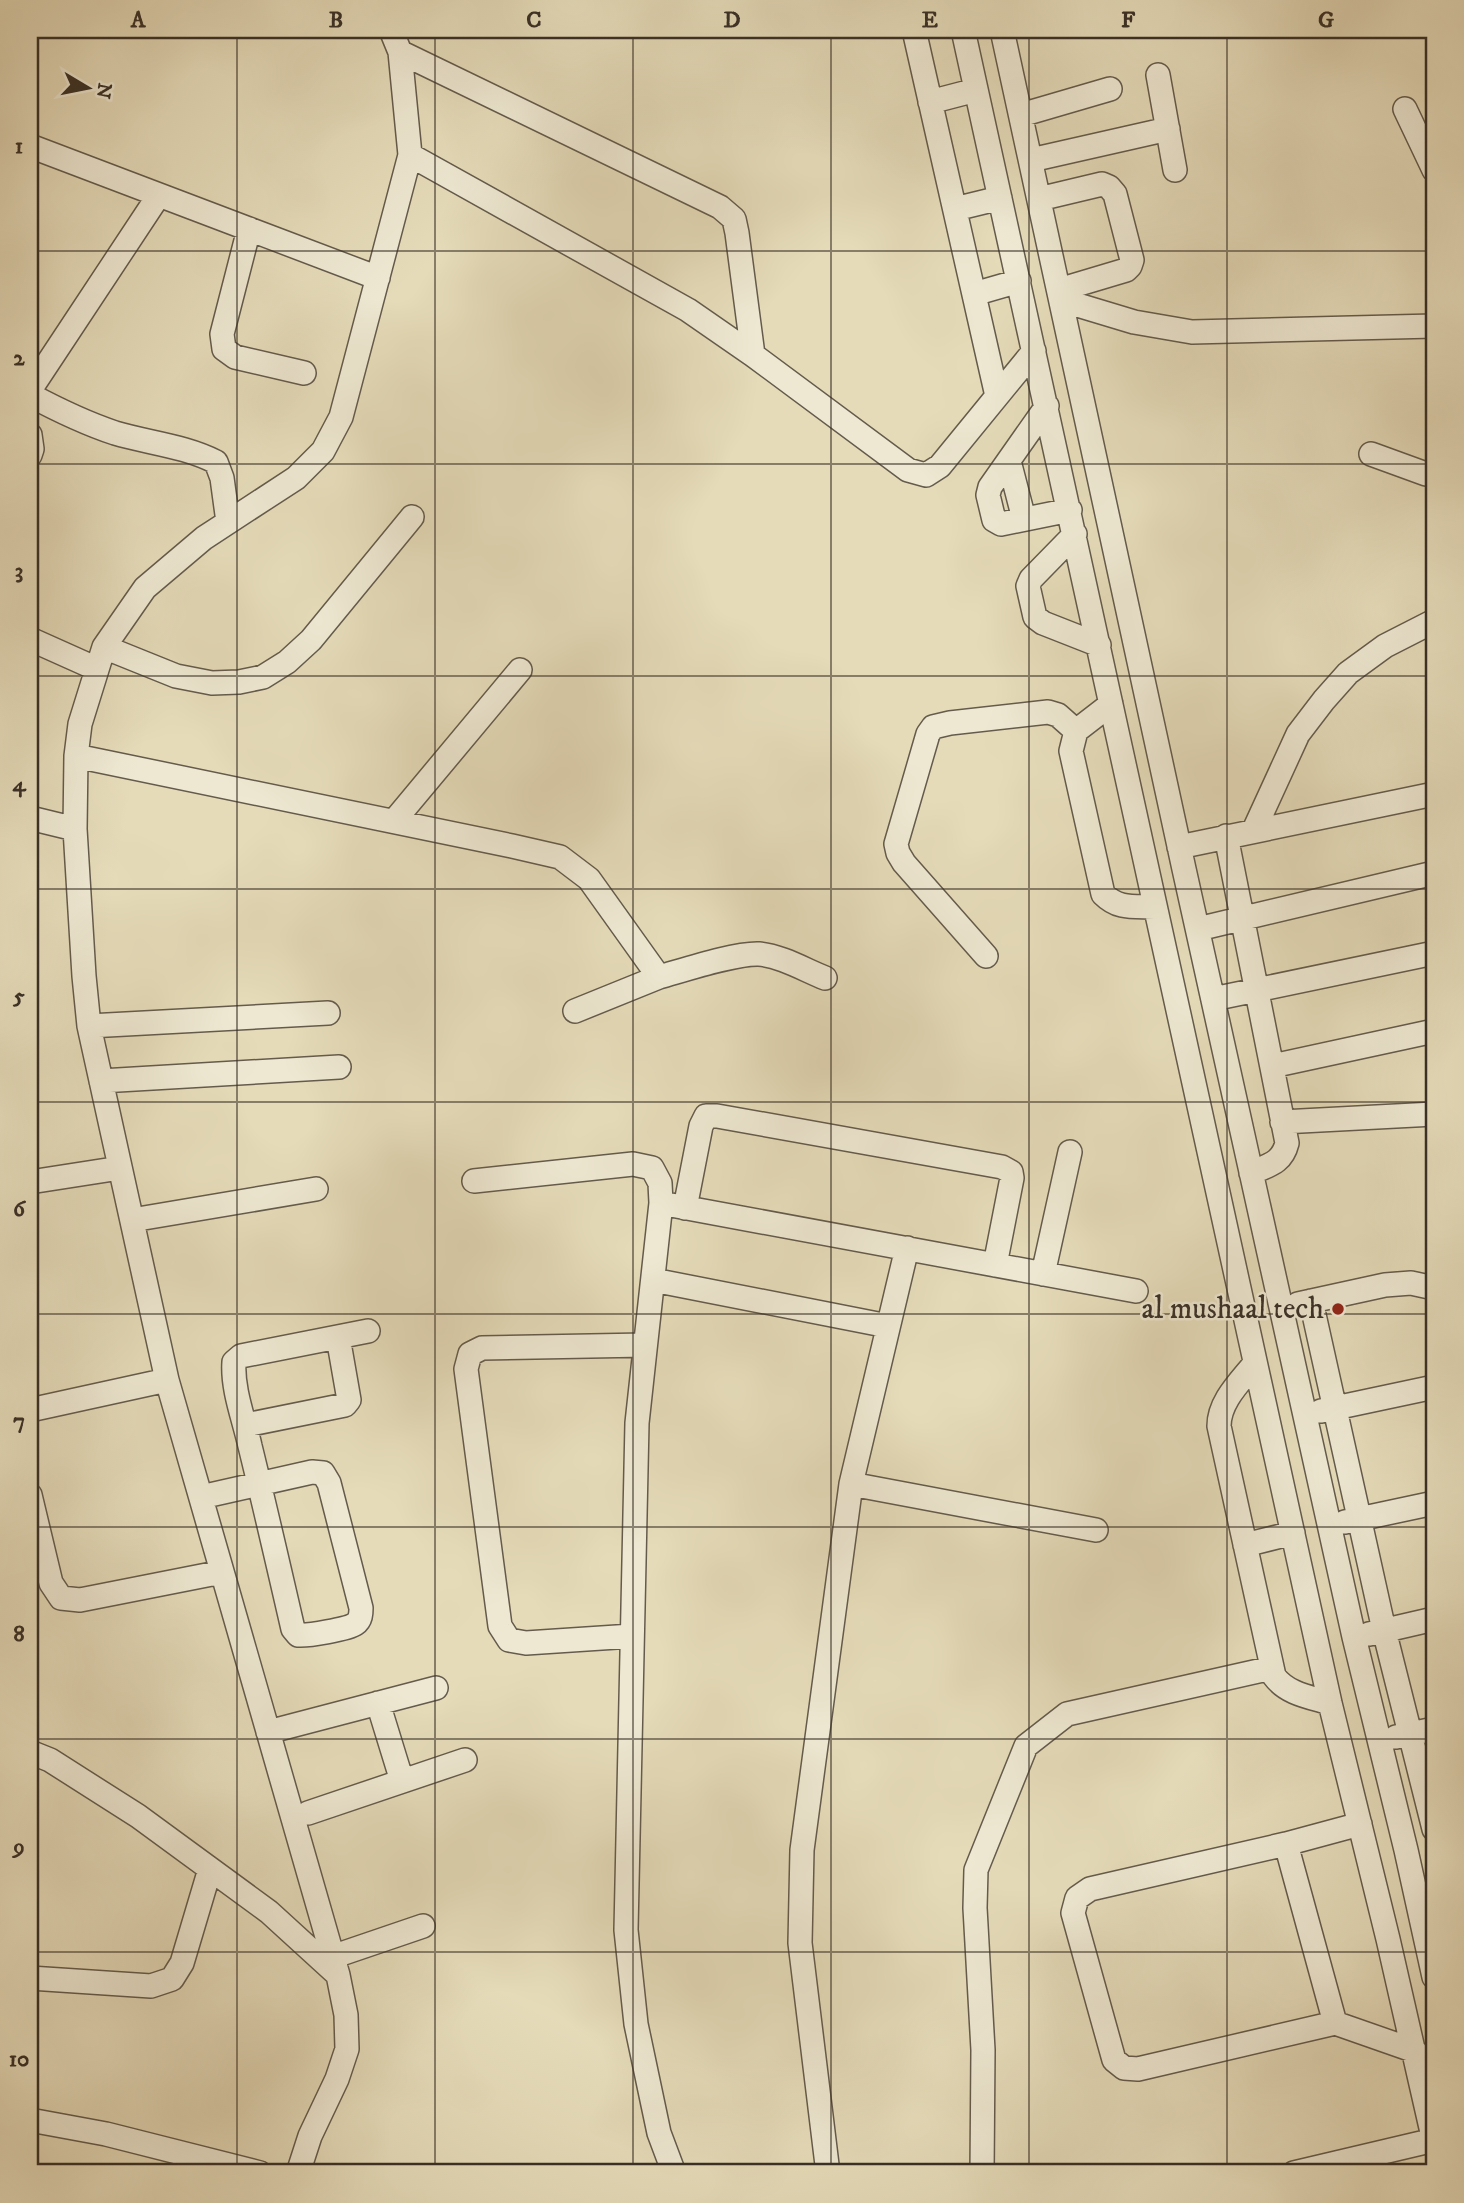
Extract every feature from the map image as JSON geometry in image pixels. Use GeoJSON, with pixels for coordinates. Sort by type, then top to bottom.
{"type":"FeatureCollection","features":[{"type":"Feature","properties":{"kind":"street"},"geometry":{"type":"LineString","coordinates":[[298,2173],[310,2136],[337,2079],[347,2049],[346,2015],[335,1966],[167,1380],[89,1026],[83,976],[75,829],[76,755],[80,724],[100,658],[145,588],[204,538],[296,478],[323,451],[341,417],[410,155],[400,52],[391,30]]}},
{"type":"Feature","properties":{"kind":"street"},"geometry":{"type":"LineString","coordinates":[[914,30],[997,396]]}},
{"type":"Feature","properties":{"kind":"street"},"geometry":{"type":"LineString","coordinates":[[963,30],[1330,1703],[1415,2051],[1434,2141],[1332,2169],[1294,2173]]}},
{"type":"Feature","properties":{"kind":"street"},"geometry":{"type":"LineString","coordinates":[[1002,30],[1354,1637],[1433,1966]]}},
{"type":"Feature","properties":{"kind":"street"},"geometry":{"type":"LineString","coordinates":[[400,52],[720,207],[734,219],[752,355]]}},
{"type":"Feature","properties":{"kind":"street"},"geometry":{"type":"LineString","coordinates":[[1158,75],[1175,170]]}},
{"type":"Feature","properties":{"kind":"street"},"geometry":{"type":"LineString","coordinates":[[1021,115],[1111,89]]}},
{"type":"Feature","properties":{"kind":"street"},"geometry":{"type":"LineString","coordinates":[[930,102],[976,90]]}},
{"type":"Feature","properties":{"kind":"street"},"geometry":{"type":"LineString","coordinates":[[1405,109],[1434,170]]}},
{"type":"Feature","properties":{"kind":"street"},"geometry":{"type":"LineString","coordinates":[[1031,160],[1168,129]]}},
{"type":"Feature","properties":{"kind":"street"},"geometry":{"type":"LineString","coordinates":[[30,146],[378,278]]}},
{"type":"Feature","properties":{"kind":"street"},"geometry":{"type":"LineString","coordinates":[[410,155],[688,310],[908,470],[926,475],[940,466],[1034,351]]}},
{"type":"Feature","properties":{"kind":"street"},"geometry":{"type":"LineString","coordinates":[[1039,199],[1102,184],[1109,187],[1115,194],[1132,260],[1126,270],[1060,295]]}},
{"type":"Feature","properties":{"kind":"street"},"geometry":{"type":"LineString","coordinates":[[159,195],[30,392],[75,419],[129,436],[199,453],[216,462],[222,478],[228,522]]}},
{"type":"Feature","properties":{"kind":"street"},"geometry":{"type":"LineString","coordinates":[[955,209],[1000,198]]}},
{"type":"Feature","properties":{"kind":"street"},"geometry":{"type":"LineString","coordinates":[[249,229],[222,334],[224,349],[235,357],[304,373]]}},
{"type":"Feature","properties":{"kind":"street"},"geometry":{"type":"LineString","coordinates":[[974,294],[1019,281]]}},
{"type":"Feature","properties":{"kind":"street"},"geometry":{"type":"LineString","coordinates":[[1060,295],[1134,322],[1192,332],[1434,326]]}},
{"type":"Feature","properties":{"kind":"street"},"geometry":{"type":"LineString","coordinates":[[1047,406],[1009,461],[1024,519],[1070,510]]}},
{"type":"Feature","properties":{"kind":"street"},"geometry":{"type":"LineString","coordinates":[[30,435],[30,455]]}},
{"type":"Feature","properties":{"kind":"street"},"geometry":{"type":"LineString","coordinates":[[1371,454],[1426,474],[1434,474]]}},
{"type":"Feature","properties":{"kind":"street"},"geometry":{"type":"LineString","coordinates":[[30,639],[212,683],[239,682],[262,677],[287,662],[311,640],[412,517]]}},
{"type":"Feature","properties":{"kind":"street"},"geometry":{"type":"LineString","coordinates":[[1075,534],[1031,579],[1028,586],[1035,617],[1043,623],[1099,645]]}},
{"type":"Feature","properties":{"kind":"street"},"geometry":{"type":"LineString","coordinates":[[1254,830],[1298,734],[1324,700],[1348,673],[1385,646],[1434,621]]}},
{"type":"Feature","properties":{"kind":"street"},"geometry":{"type":"LineString","coordinates":[[394,821],[520,670]]}},
{"type":"Feature","properties":{"kind":"street"},"geometry":{"type":"LineString","coordinates":[[1111,704],[1076,731],[1071,751],[1103,894],[1112,903],[1121,906],[1155,907]]}},
{"type":"Feature","properties":{"kind":"street"},"geometry":{"type":"LineString","coordinates":[[986,956],[898,853],[896,844],[928,734],[933,727],[950,723],[1048,712],[1058,715],[1076,731]]}},
{"type":"Feature","properties":{"kind":"street"},"geometry":{"type":"LineString","coordinates":[[76,755],[561,857],[589,879],[659,977]]}},
{"type":"Feature","properties":{"kind":"street"},"geometry":{"type":"LineString","coordinates":[[1179,846],[1434,794]]}},
{"type":"Feature","properties":{"kind":"street"},"geometry":{"type":"LineString","coordinates":[[30,818],[75,829]]}},
{"type":"Feature","properties":{"kind":"street"},"geometry":{"type":"LineString","coordinates":[[1226,836],[1287,1143],[1284,1154],[1276,1161],[1251,1172]]}},
{"type":"Feature","properties":{"kind":"street"},"geometry":{"type":"LineString","coordinates":[[1198,929],[1434,873]]}},
{"type":"Feature","properties":{"kind":"street"},"geometry":{"type":"LineString","coordinates":[[1213,999],[1434,953]]}},
{"type":"Feature","properties":{"kind":"street"},"geometry":{"type":"LineString","coordinates":[[575,1012],[659,977],[742,956],[760,954],[776,958],[825,978]]}},
{"type":"Feature","properties":{"kind":"street"},"geometry":{"type":"LineString","coordinates":[[89,1026],[328,1013]]}},
{"type":"Feature","properties":{"kind":"street"},"geometry":{"type":"LineString","coordinates":[[1272,1066],[1434,1031]]}},
{"type":"Feature","properties":{"kind":"street"},"geometry":{"type":"LineString","coordinates":[[101,1080],[339,1067]]}},
{"type":"Feature","properties":{"kind":"street"},"geometry":{"type":"LineString","coordinates":[[1282,1122],[1434,1114]]}},
{"type":"Feature","properties":{"kind":"street"},"geometry":{"type":"LineString","coordinates":[[685,1208],[701,1126],[706,1116],[1002,1167],[1011,1172],[1012,1178],[995,1265]]}},
{"type":"Feature","properties":{"kind":"street"},"geometry":{"type":"LineString","coordinates":[[1044,1274],[1070,1152]]}},
{"type":"Feature","properties":{"kind":"street"},"geometry":{"type":"LineString","coordinates":[[474,1181],[633,1164],[652,1168],[660,1183],[662,1203],[637,1423],[626,1930],[636,2024],[659,2133],[674,2173]]}},
{"type":"Feature","properties":{"kind":"street"},"geometry":{"type":"LineString","coordinates":[[30,1182],[120,1168]]}},
{"type":"Feature","properties":{"kind":"street"},"geometry":{"type":"LineString","coordinates":[[132,1220],[316,1189]]}},
{"type":"Feature","properties":{"kind":"street"},"geometry":{"type":"LineString","coordinates":[[662,1203],[1136,1291]]}},
{"type":"Feature","properties":{"kind":"street"},"geometry":{"type":"LineString","coordinates":[[828,2173],[800,1943],[802,1863],[851,1484],[907,1248]]}},
{"type":"Feature","properties":{"kind":"street"},"geometry":{"type":"LineString","coordinates":[[653,1280],[888,1326]]}},
{"type":"Feature","properties":{"kind":"street"},"geometry":{"type":"LineString","coordinates":[[1282,1308],[1385,1285],[1411,1283],[1434,1288]]}},
{"type":"Feature","properties":{"kind":"street"},"geometry":{"type":"LineString","coordinates":[[1311,1301],[1384,1630],[1434,1829]]}},
{"type":"Feature","properties":{"kind":"street"},"geometry":{"type":"LineString","coordinates":[[201,1497],[259,1485],[312,1472],[323,1473],[329,1483],[361,1608],[356,1623],[308,1636],[298,1635],[293,1629],[259,1485],[246,1425],[233,1373],[234,1362],[241,1356],[368,1331]]}},
{"type":"Feature","properties":{"kind":"street"},"geometry":{"type":"LineString","coordinates":[[246,1425],[345,1405],[349,1400],[338,1337]]}},
{"type":"Feature","properties":{"kind":"street"},"geometry":{"type":"LineString","coordinates":[[632,1636],[526,1643],[509,1640],[500,1626],[466,1369],[470,1354],[482,1348],[645,1345]]}},
{"type":"Feature","properties":{"kind":"street"},"geometry":{"type":"LineString","coordinates":[[1255,1363],[1223,1404],[1219,1426],[1272,1668],[1281,1686],[1330,1703]]}},
{"type":"Feature","properties":{"kind":"street"},"geometry":{"type":"LineString","coordinates":[[30,1410],[167,1380]]}},
{"type":"Feature","properties":{"kind":"street"},"geometry":{"type":"LineString","coordinates":[[1305,1415],[1434,1387]]}},
{"type":"Feature","properties":{"kind":"street"},"geometry":{"type":"LineString","coordinates":[[851,1484],[1096,1530]]}},
{"type":"Feature","properties":{"kind":"street"},"geometry":{"type":"LineString","coordinates":[[30,1495],[51,1583],[61,1598],[80,1600],[222,1572]]}},
{"type":"Feature","properties":{"kind":"street"},"geometry":{"type":"LineString","coordinates":[[1330,1526],[1434,1503]]}},
{"type":"Feature","properties":{"kind":"street"},"geometry":{"type":"LineString","coordinates":[[1245,1545],[1293,1533]]}},
{"type":"Feature","properties":{"kind":"street"},"geometry":{"type":"LineString","coordinates":[[1354,1637],[1434,1619]]}},
{"type":"Feature","properties":{"kind":"street"},"geometry":{"type":"LineString","coordinates":[[982,2173],[983,2050],[975,1908],[976,1870],[1026,1746],[1067,1714],[1272,1668]]}},
{"type":"Feature","properties":{"kind":"street"},"geometry":{"type":"LineString","coordinates":[[268,1732],[436,1688]]}},
{"type":"Feature","properties":{"kind":"street"},"geometry":{"type":"LineString","coordinates":[[378,1703],[402,1781]]}},
{"type":"Feature","properties":{"kind":"street"},"geometry":{"type":"LineString","coordinates":[[1378,1741],[1434,1729]]}},
{"type":"Feature","properties":{"kind":"street"},"geometry":{"type":"LineString","coordinates":[[30,1752],[50,1760],[127,1809],[269,1912],[335,1966]]}},
{"type":"Feature","properties":{"kind":"street"},"geometry":{"type":"LineString","coordinates":[[308,1813],[465,1760]]}},
{"type":"Feature","properties":{"kind":"street"},"geometry":{"type":"LineString","coordinates":[[1360,1824],[1286,1844],[1090,1889],[1077,1898],[1073,1913],[1114,2060],[1124,2068],[1138,2069],[1335,2024],[1415,2051]]}},
{"type":"Feature","properties":{"kind":"street"},"geometry":{"type":"LineString","coordinates":[[1406,1850],[1434,1843]]}},
{"type":"Feature","properties":{"kind":"street"},"geometry":{"type":"LineString","coordinates":[[1286,1844],[1335,2024]]}},
{"type":"Feature","properties":{"kind":"street"},"geometry":{"type":"LineString","coordinates":[[30,1978],[151,1986],[172,1979],[182,1963],[210,1869]]}},
{"type":"Feature","properties":{"kind":"street"},"geometry":{"type":"LineString","coordinates":[[335,1966],[424,1926]]}},
{"type":"Feature","properties":{"kind":"street"},"geometry":{"type":"LineString","coordinates":[[30,2120],[106,2134],[260,2173]]}},
{"type":"Feature","properties":{"kind":"place","name":"al mushaal tech"},"geometry":{"type":"Point","coordinates":[1338,1309]}}]}
